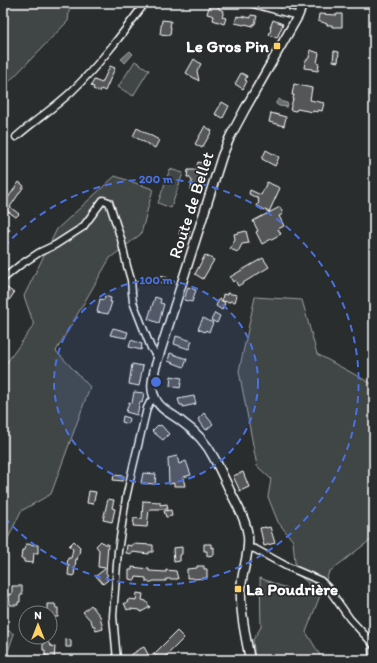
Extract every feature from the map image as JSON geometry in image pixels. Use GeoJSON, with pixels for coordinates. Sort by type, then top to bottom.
{"type":"FeatureCollection","features":[{"type":"Feature","properties":{"kind":"main road","name":"Route de Bellet"},"geometry":{"type":"LineString","coordinates":[[155,398],[152,389],[158,358],[215,175],[226,145],[298,16],[303,3]]}},
{"type":"Feature","properties":{"kind":"main road"},"geometry":{"type":"LineString","coordinates":[[155,398],[158,404],[183,422],[199,437],[214,457],[240,510],[248,535],[248,548],[241,584],[241,597],[250,660]]}},
{"type":"Feature","properties":{"kind":"street"},"geometry":{"type":"LineString","coordinates":[[16,137],[70,93],[85,78],[108,52],[144,3]]}},
{"type":"Feature","properties":{"kind":"street"},"geometry":{"type":"LineString","coordinates":[[250,3],[298,16]]}},
{"type":"Feature","properties":{"kind":"street"},"geometry":{"type":"LineString","coordinates":[[285,3],[285,12]]}},
{"type":"Feature","properties":{"kind":"street"},"geometry":{"type":"LineString","coordinates":[[3,279],[20,265],[40,252],[55,245],[83,227],[103,200],[109,202],[121,240],[131,280],[134,302],[148,342],[158,358]]}},
{"type":"Feature","properties":{"kind":"street"},"geometry":{"type":"LineString","coordinates":[[117,660],[113,616],[118,550],[126,498],[147,408],[150,402],[155,398]]}},
{"type":"Feature","properties":{"kind":"street"},"geometry":{"type":"LineString","coordinates":[[248,548],[255,549],[286,566],[321,581],[328,588],[350,619],[374,645]]}},
{"type":"Feature","properties":{"kind":"shaded area"},"geometry":{"type":"Polygon","coordinates":[[[3,3],[70,3],[68,21],[3,88],[3,3]]]}},
{"type":"Feature","properties":{"kind":"shaded area"},"geometry":{"type":"Polygon","coordinates":[[[130,51],[133,54],[125,63],[121,59],[130,51]]]}},
{"type":"Feature","properties":{"kind":"shaded area"},"geometry":{"type":"Polygon","coordinates":[[[135,61],[149,70],[133,96],[118,87],[135,61]]]}},
{"type":"Feature","properties":{"kind":"shaded area"},"geometry":{"type":"Polygon","coordinates":[[[279,99],[287,103],[287,107],[276,104],[279,99]]]}},
{"type":"Feature","properties":{"kind":"shaded area"},"geometry":{"type":"Polygon","coordinates":[[[170,169],[183,173],[171,208],[158,203],[170,169]]]}},
{"type":"Feature","properties":{"kind":"shaded area"},"geometry":{"type":"Polygon","coordinates":[[[115,176],[153,189],[141,234],[110,258],[56,351],[90,387],[51,494],[21,511],[3,549],[3,368],[34,325],[24,296],[57,229],[115,176]]]}},
{"type":"Feature","properties":{"kind":"shaded area"},"geometry":{"type":"Polygon","coordinates":[[[255,297],[302,300],[317,354],[374,385],[374,544],[369,541],[329,572],[306,632],[323,660],[255,660],[253,640],[261,627],[260,578],[299,593],[309,590],[308,583],[296,573],[293,541],[278,522],[268,497],[271,479],[257,466],[239,371],[255,297]]]}},
{"type":"Feature","properties":{"kind":"shaded area"},"geometry":{"type":"Polygon","coordinates":[[[3,628],[14,634],[5,660],[3,660],[3,628]]]}},
{"type":"Feature","properties":{"kind":"building"},"geometry":{"type":"Polygon","coordinates":[[[210,3],[224,11],[222,17],[226,18],[224,24],[213,20],[214,16],[207,14],[210,3]]]}},
{"type":"Feature","properties":{"kind":"building"},"geometry":{"type":"Polygon","coordinates":[[[319,14],[342,14],[342,27],[332,27],[332,25],[327,25],[318,21],[319,14]]]}},
{"type":"Feature","properties":{"kind":"building"},"geometry":{"type":"Polygon","coordinates":[[[251,15],[257,16],[253,26],[235,23],[237,16],[251,18],[251,15]]]}},
{"type":"Feature","properties":{"kind":"building"},"geometry":{"type":"Polygon","coordinates":[[[162,20],[171,21],[170,35],[160,34],[162,20]]]}},
{"type":"Feature","properties":{"kind":"building"},"geometry":{"type":"Polygon","coordinates":[[[273,20],[283,24],[277,38],[269,35],[273,20]]]}},
{"type":"Feature","properties":{"kind":"building"},"geometry":{"type":"Polygon","coordinates":[[[310,50],[319,53],[317,63],[319,64],[318,71],[304,68],[305,61],[309,58],[310,50]]]}},
{"type":"Feature","properties":{"kind":"building"},"geometry":{"type":"Polygon","coordinates":[[[334,51],[339,52],[338,62],[333,61],[334,51]]]}},
{"type":"Feature","properties":{"kind":"building"},"geometry":{"type":"Polygon","coordinates":[[[194,59],[201,64],[197,71],[199,81],[186,73],[194,59]]]}},
{"type":"Feature","properties":{"kind":"building"},"geometry":{"type":"Polygon","coordinates":[[[110,66],[115,68],[105,91],[101,89],[100,92],[93,89],[94,87],[91,86],[94,80],[102,83],[110,66]]]}},
{"type":"Feature","properties":{"kind":"building"},"geometry":{"type":"Polygon","coordinates":[[[241,73],[247,76],[245,80],[247,81],[243,89],[235,84],[241,73]]]}},
{"type":"Feature","properties":{"kind":"building"},"geometry":{"type":"Polygon","coordinates":[[[294,84],[312,88],[310,100],[324,103],[322,111],[318,110],[318,112],[313,112],[297,109],[296,111],[290,110],[294,95],[292,95],[294,84]]]}},
{"type":"Feature","properties":{"kind":"building"},"geometry":{"type":"Polygon","coordinates":[[[222,102],[229,106],[223,118],[215,114],[222,102]]]}},
{"type":"Feature","properties":{"kind":"building"},"geometry":{"type":"Polygon","coordinates":[[[271,113],[286,117],[284,126],[269,122],[271,113]]]}},
{"type":"Feature","properties":{"kind":"building"},"geometry":{"type":"Polygon","coordinates":[[[205,126],[212,131],[202,148],[195,144],[205,126]]]}},
{"type":"Feature","properties":{"kind":"building"},"geometry":{"type":"Polygon","coordinates":[[[137,128],[159,140],[155,148],[133,136],[137,128]]]}},
{"type":"Feature","properties":{"kind":"building"},"geometry":{"type":"Polygon","coordinates":[[[266,150],[279,157],[275,166],[262,159],[266,150]]]}},
{"type":"Feature","properties":{"kind":"building"},"geometry":{"type":"Polygon","coordinates":[[[198,162],[203,163],[199,191],[191,190],[192,181],[189,177],[187,177],[188,170],[196,170],[198,162]]]}},
{"type":"Feature","properties":{"kind":"building"},"geometry":{"type":"Polygon","coordinates":[[[19,182],[24,186],[10,207],[19,214],[16,217],[3,208],[3,205],[19,182]]]}},
{"type":"Feature","properties":{"kind":"building"},"geometry":{"type":"Polygon","coordinates":[[[267,182],[280,188],[269,212],[257,206],[259,199],[249,194],[250,190],[261,195],[267,182]]]}},
{"type":"Feature","properties":{"kind":"building"},"geometry":{"type":"Polygon","coordinates":[[[280,207],[283,214],[279,216],[284,226],[278,229],[281,234],[262,244],[256,232],[258,231],[253,221],[280,207]]]}},
{"type":"Feature","properties":{"kind":"building"},"geometry":{"type":"Polygon","coordinates":[[[7,225],[10,230],[3,234],[3,227],[7,225]]]}},
{"type":"Feature","properties":{"kind":"building"},"geometry":{"type":"Polygon","coordinates":[[[181,227],[190,230],[188,237],[179,234],[181,227]]]}},
{"type":"Feature","properties":{"kind":"building"},"geometry":{"type":"Polygon","coordinates":[[[246,231],[249,243],[242,244],[238,252],[230,249],[235,239],[234,234],[246,231]]]}},
{"type":"Feature","properties":{"kind":"building"},"geometry":{"type":"Polygon","coordinates":[[[205,255],[214,260],[203,279],[195,274],[205,255]]]}},
{"type":"Feature","properties":{"kind":"building"},"geometry":{"type":"Polygon","coordinates":[[[263,258],[269,267],[238,286],[235,280],[233,282],[230,277],[263,258]]]}},
{"type":"Feature","properties":{"kind":"building"},"geometry":{"type":"Polygon","coordinates":[[[160,276],[168,278],[167,284],[159,282],[160,276]]]}},
{"type":"Feature","properties":{"kind":"building"},"geometry":{"type":"Polygon","coordinates":[[[188,287],[196,290],[192,302],[184,300],[188,287]]]}},
{"type":"Feature","properties":{"kind":"building"},"geometry":{"type":"Polygon","coordinates":[[[7,288],[14,293],[3,309],[3,293],[7,288]]]}},
{"type":"Feature","properties":{"kind":"building"},"geometry":{"type":"Polygon","coordinates":[[[227,293],[237,295],[235,302],[222,301],[223,294],[227,295],[227,293]]]}},
{"type":"Feature","properties":{"kind":"building"},"geometry":{"type":"Polygon","coordinates":[[[105,296],[111,298],[110,302],[112,302],[108,314],[97,312],[100,299],[104,300],[105,296]]]}},
{"type":"Feature","properties":{"kind":"building"},"geometry":{"type":"Polygon","coordinates":[[[155,297],[161,299],[160,303],[164,304],[159,323],[148,319],[155,297]]]}},
{"type":"Feature","properties":{"kind":"building"},"geometry":{"type":"Polygon","coordinates":[[[219,299],[225,303],[222,310],[216,306],[219,299]]]}},
{"type":"Feature","properties":{"kind":"building"},"geometry":{"type":"Polygon","coordinates":[[[215,313],[220,316],[217,323],[211,320],[215,313]]]}},
{"type":"Feature","properties":{"kind":"building"},"geometry":{"type":"Polygon","coordinates":[[[203,318],[213,323],[209,332],[198,329],[203,318]]]}},
{"type":"Feature","properties":{"kind":"building"},"geometry":{"type":"Polygon","coordinates":[[[113,328],[128,332],[126,338],[110,335],[113,328]]]}},
{"type":"Feature","properties":{"kind":"building"},"geometry":{"type":"Polygon","coordinates":[[[176,336],[192,341],[189,349],[174,344],[176,336]]]}},
{"type":"Feature","properties":{"kind":"building"},"geometry":{"type":"Polygon","coordinates":[[[131,340],[142,344],[141,350],[129,347],[131,340]]]}},
{"type":"Feature","properties":{"kind":"building"},"geometry":{"type":"Polygon","coordinates":[[[170,353],[187,359],[184,367],[168,361],[170,353]]]}},
{"type":"Feature","properties":{"kind":"building"},"geometry":{"type":"Polygon","coordinates":[[[132,364],[143,366],[139,386],[129,384],[132,364]]]}},
{"type":"Feature","properties":{"kind":"building"},"geometry":{"type":"Polygon","coordinates":[[[171,376],[182,378],[180,388],[170,386],[171,376]]]}},
{"type":"Feature","properties":{"kind":"building"},"geometry":{"type":"Polygon","coordinates":[[[134,392],[144,393],[137,415],[126,412],[129,402],[132,403],[134,392]]]}},
{"type":"Feature","properties":{"kind":"building"},"geometry":{"type":"Polygon","coordinates":[[[194,396],[196,404],[183,407],[183,405],[180,405],[178,399],[194,396]]]}},
{"type":"Feature","properties":{"kind":"building"},"geometry":{"type":"Polygon","coordinates":[[[204,413],[213,424],[206,430],[198,419],[204,413]]]}},
{"type":"Feature","properties":{"kind":"building"},"geometry":{"type":"Polygon","coordinates":[[[123,416],[129,418],[128,424],[122,422],[123,416]]]}},
{"type":"Feature","properties":{"kind":"building"},"geometry":{"type":"Polygon","coordinates":[[[158,425],[161,425],[169,434],[163,440],[152,431],[158,425]]]}},
{"type":"Feature","properties":{"kind":"building"},"geometry":{"type":"Polygon","coordinates":[[[177,456],[179,464],[186,461],[191,475],[183,477],[185,486],[174,486],[174,483],[169,484],[168,458],[177,456]]]}},
{"type":"Feature","properties":{"kind":"building"},"geometry":{"type":"Polygon","coordinates":[[[243,472],[249,487],[240,491],[233,476],[243,472]]]}},
{"type":"Feature","properties":{"kind":"building"},"geometry":{"type":"Polygon","coordinates":[[[143,473],[156,474],[155,484],[141,483],[143,473]]]}},
{"type":"Feature","properties":{"kind":"building"},"geometry":{"type":"Polygon","coordinates":[[[114,475],[124,476],[123,481],[113,480],[114,475]]]}},
{"type":"Feature","properties":{"kind":"building"},"geometry":{"type":"Polygon","coordinates":[[[89,491],[96,492],[93,504],[87,503],[89,491]]]}},
{"type":"Feature","properties":{"kind":"building"},"geometry":{"type":"Polygon","coordinates":[[[108,499],[114,500],[112,508],[115,509],[112,522],[103,520],[108,499]]]}},
{"type":"Feature","properties":{"kind":"building"},"geometry":{"type":"Polygon","coordinates":[[[143,501],[160,502],[160,505],[167,504],[168,509],[150,509],[147,527],[133,526],[134,518],[142,519],[143,501]]]}},
{"type":"Feature","properties":{"kind":"building"},"geometry":{"type":"Polygon","coordinates":[[[171,510],[172,516],[166,517],[164,511],[171,510]]]}},
{"type":"Feature","properties":{"kind":"building"},"geometry":{"type":"Polygon","coordinates":[[[270,527],[275,543],[264,546],[260,528],[270,527]]]}},
{"type":"Feature","properties":{"kind":"building"},"geometry":{"type":"Polygon","coordinates":[[[74,541],[80,547],[79,555],[77,560],[76,559],[74,576],[68,575],[69,565],[67,565],[68,558],[71,558],[73,549],[69,546],[74,541]]]}},
{"type":"Feature","properties":{"kind":"building"},"geometry":{"type":"Polygon","coordinates":[[[101,541],[104,544],[108,544],[106,573],[108,575],[106,577],[108,580],[103,584],[96,576],[106,568],[98,567],[99,550],[96,546],[101,541]]]}},
{"type":"Feature","properties":{"kind":"building"},"geometry":{"type":"Polygon","coordinates":[[[26,544],[38,545],[38,553],[34,553],[33,563],[24,562],[24,559],[21,559],[22,550],[25,550],[26,544]]]}},
{"type":"Feature","properties":{"kind":"building"},"geometry":{"type":"Polygon","coordinates":[[[132,544],[153,545],[153,552],[149,552],[149,554],[132,552],[132,554],[126,553],[127,545],[132,546],[132,544]]]}},
{"type":"Feature","properties":{"kind":"building"},"geometry":{"type":"Polygon","coordinates":[[[204,544],[211,544],[211,548],[214,547],[214,555],[207,556],[207,551],[204,551],[204,544]]]}},
{"type":"Feature","properties":{"kind":"building"},"geometry":{"type":"Polygon","coordinates":[[[182,547],[180,561],[174,562],[173,548],[182,547]]]}},
{"type":"Feature","properties":{"kind":"building"},"geometry":{"type":"Polygon","coordinates":[[[197,566],[204,566],[204,569],[207,569],[207,578],[187,578],[187,569],[197,568],[197,566]]]}},
{"type":"Feature","properties":{"kind":"building"},"geometry":{"type":"Polygon","coordinates":[[[132,567],[149,569],[149,571],[176,571],[178,579],[146,582],[146,578],[136,577],[135,580],[129,579],[129,570],[132,570],[132,567]]]}},
{"type":"Feature","properties":{"kind":"building"},"geometry":{"type":"Polygon","coordinates":[[[12,586],[22,586],[22,595],[20,596],[20,602],[18,602],[18,605],[10,605],[9,594],[12,594],[12,586]]]}},
{"type":"Feature","properties":{"kind":"building"},"geometry":{"type":"Polygon","coordinates":[[[137,593],[143,594],[142,600],[146,601],[150,607],[141,612],[140,610],[127,610],[124,603],[128,603],[127,601],[130,599],[136,600],[137,593]]]}},
{"type":"Feature","properties":{"kind":"building"},"geometry":{"type":"Polygon","coordinates":[[[91,605],[100,616],[103,629],[96,631],[95,626],[93,626],[91,621],[83,612],[91,605]]]}},
{"type":"Feature","properties":{"kind":"building"},"geometry":{"type":"Polygon","coordinates":[[[177,631],[184,638],[162,660],[160,660],[154,654],[177,631]]]}},
{"type":"Feature","properties":{"kind":"building"},"geometry":{"type":"Polygon","coordinates":[[[66,639],[71,640],[71,647],[66,647],[66,639]]]}},
{"type":"Feature","properties":{"kind":"building"},"geometry":{"type":"Polygon","coordinates":[[[43,645],[55,647],[54,660],[48,660],[48,656],[45,656],[45,650],[43,650],[43,645]]]}},
{"type":"Feature","properties":{"kind":"building"},"geometry":{"type":"Polygon","coordinates":[[[144,647],[149,656],[141,660],[133,660],[130,655],[144,647]]]}},
{"type":"Feature","properties":{"kind":"building"},"geometry":{"type":"Polygon","coordinates":[[[368,648],[374,649],[374,660],[369,660],[368,648]]]}},
{"type":"Feature","properties":{"kind":"place","name":"Le Gros Pin"},"geometry":{"type":"Point","coordinates":[277,46]}},
{"type":"Feature","properties":{"kind":"place","name":"La Poudrière"},"geometry":{"type":"Point","coordinates":[238,589]}}]}
